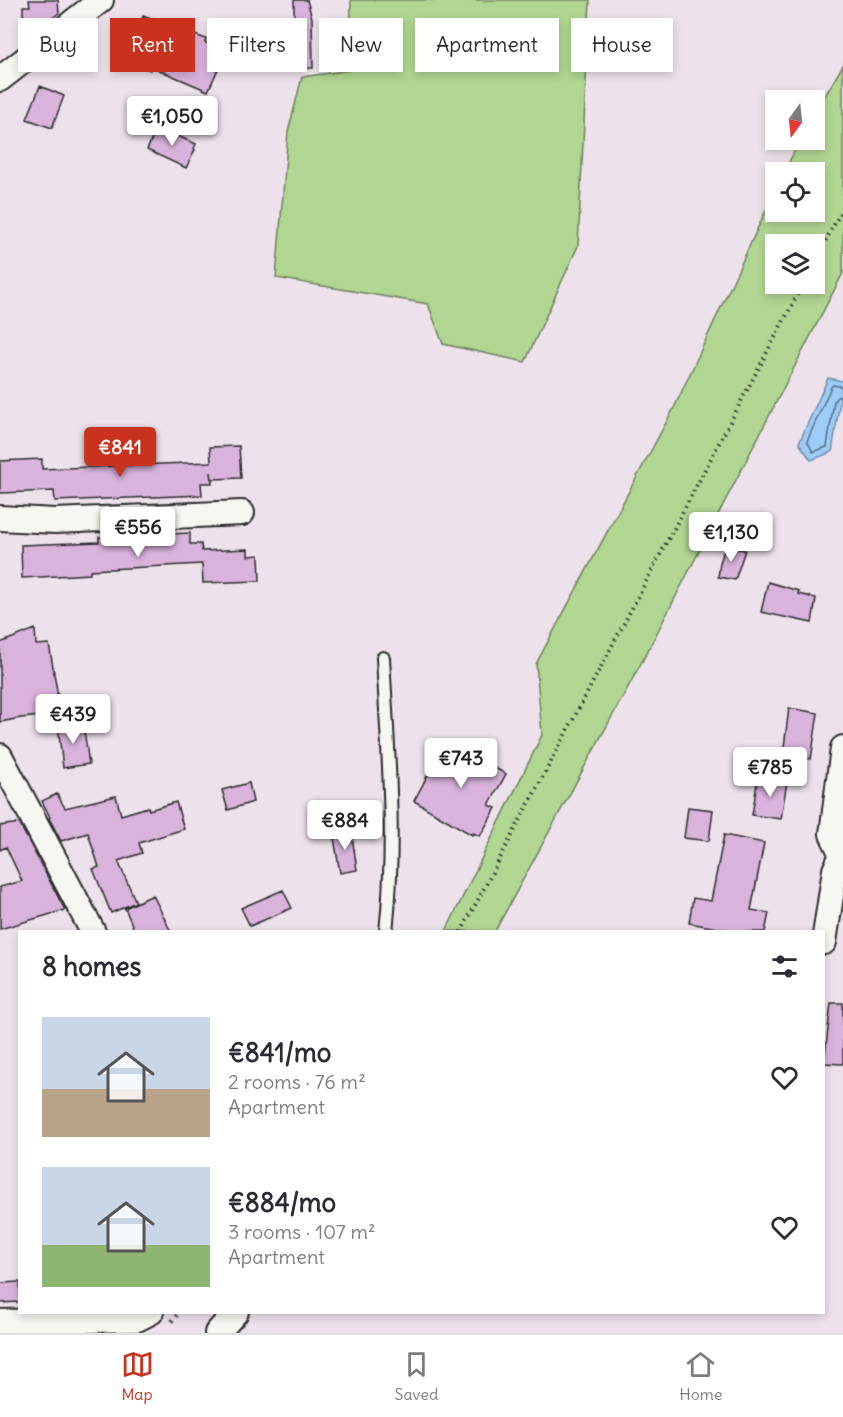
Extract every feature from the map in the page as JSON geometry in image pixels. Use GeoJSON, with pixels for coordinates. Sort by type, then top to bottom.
{"type":"FeatureCollection","features":[{"type":"Feature","properties":{"kind":"street"},"geometry":{"type":"LineString","coordinates":[[0,79],[101,0]]}},
{"type":"Feature","properties":{"kind":"street"},"geometry":{"type":"LineString","coordinates":[[0,518],[55,521],[242,513]]}},
{"type":"Feature","properties":{"kind":"street"},"geometry":{"type":"LineString","coordinates":[[825,935],[835,870],[843,855],[832,834],[843,747]]}},
{"type":"Feature","properties":{"kind":"street"},"geometry":{"type":"LineString","coordinates":[[0,756],[92,930]]}},
{"type":"Feature","properties":{"kind":"street"},"geometry":{"type":"LineString","coordinates":[[0,1322],[137,1319],[148,1314]]}},
{"type":"Feature","properties":{"kind":"street"},"geometry":{"type":"LineString","coordinates":[[217,1333],[234,1314]]}},
{"type":"Feature","properties":{"kind":"lane"},"geometry":{"type":"LineString","coordinates":[[383,658],[390,793],[390,900],[386,930]]}},
{"type":"Feature","properties":{"kind":"path"},"geometry":{"type":"LineString","coordinates":[[825,242],[843,208]]}},
{"type":"Feature","properties":{"kind":"path"},"geometry":{"type":"LineString","coordinates":[[462,930],[798,294]]}},
{"type":"Feature","properties":{"kind":"green space"},"geometry":{"type":"Polygon","coordinates":[[[351,0],[590,0],[589,18],[571,18],[571,72],[586,72],[578,246],[525,362],[443,344],[428,304],[276,278],[288,132],[302,77],[336,72],[403,72],[403,18],[351,18],[351,0]]]}},
{"type":"Feature","properties":{"kind":"green space"},"geometry":{"type":"Polygon","coordinates":[[[843,65],[843,273],[645,656],[496,930],[446,930],[542,735],[536,664],[675,406],[765,212],[765,222],[825,222],[825,162],[789,162],[795,150],[825,150],[825,96],[843,65]]]}},
{"type":"Feature","properties":{"kind":"water"},"geometry":{"type":"Polygon","coordinates":[[[828,378],[843,381],[832,452],[811,460],[799,443],[828,378]]]}},
{"type":"Feature","properties":{"kind":"building"},"geometry":{"type":"Polygon","coordinates":[[[29,0],[58,0],[59,13],[52,18],[23,18],[23,6],[30,6],[29,0]]]}},
{"type":"Feature","properties":{"kind":"building"},"geometry":{"type":"Polygon","coordinates":[[[294,0],[307,0],[312,18],[313,68],[307,68],[307,18],[294,18],[294,0]]]}},
{"type":"Feature","properties":{"kind":"building"},"geometry":{"type":"Polygon","coordinates":[[[195,35],[206,39],[207,72],[217,72],[208,91],[164,72],[195,72],[195,35]]]}},
{"type":"Feature","properties":{"kind":"building"},"geometry":{"type":"Polygon","coordinates":[[[40,86],[64,96],[52,128],[27,119],[40,86]]]}},
{"type":"Feature","properties":{"kind":"building"},"geometry":{"type":"Polygon","coordinates":[[[157,127],[196,144],[186,168],[147,150],[157,127]]]}},
{"type":"Feature","properties":{"kind":"building"},"geometry":{"type":"Polygon","coordinates":[[[239,446],[241,478],[212,479],[211,472],[212,483],[201,483],[202,495],[55,501],[54,491],[0,493],[0,461],[42,459],[42,469],[211,462],[210,447],[239,446]]]}},
{"type":"Feature","properties":{"kind":"building"},"geometry":{"type":"Polygon","coordinates":[[[190,533],[190,544],[201,544],[202,551],[248,549],[248,556],[259,555],[260,581],[203,583],[202,564],[90,570],[90,574],[22,578],[21,545],[99,542],[99,537],[190,533]]]}},
{"type":"Feature","properties":{"kind":"building"},"geometry":{"type":"Polygon","coordinates":[[[725,547],[745,550],[735,580],[718,577],[725,547]]]}},
{"type":"Feature","properties":{"kind":"building"},"geometry":{"type":"Polygon","coordinates":[[[768,582],[799,591],[798,594],[816,598],[812,623],[761,612],[768,582]]]}},
{"type":"Feature","properties":{"kind":"building"},"geometry":{"type":"Polygon","coordinates":[[[35,629],[36,645],[49,644],[61,714],[0,722],[0,643],[35,629]]]}},
{"type":"Feature","properties":{"kind":"building"},"geometry":{"type":"Polygon","coordinates":[[[789,708],[818,713],[811,759],[783,755],[789,708]]]}},
{"type":"Feature","properties":{"kind":"building"},"geometry":{"type":"Polygon","coordinates":[[[83,723],[89,764],[63,768],[58,726],[83,723]]]}},
{"type":"Feature","properties":{"kind":"building"},"geometry":{"type":"Polygon","coordinates":[[[446,741],[506,774],[489,805],[496,808],[480,836],[473,833],[472,835],[414,801],[446,741]]]}},
{"type":"Feature","properties":{"kind":"building"},"geometry":{"type":"Polygon","coordinates":[[[758,777],[787,781],[781,819],[752,815],[758,777]]]}},
{"type":"Feature","properties":{"kind":"building"},"geometry":{"type":"Polygon","coordinates":[[[249,783],[253,802],[228,810],[222,790],[249,783]]]}},
{"type":"Feature","properties":{"kind":"building"},"geometry":{"type":"Polygon","coordinates":[[[57,794],[65,808],[116,796],[121,815],[176,802],[184,829],[139,843],[142,853],[118,861],[136,902],[111,913],[93,869],[99,867],[88,833],[61,841],[49,818],[42,801],[57,794]]]}},
{"type":"Feature","properties":{"kind":"building"},"geometry":{"type":"Polygon","coordinates":[[[688,807],[713,810],[709,841],[684,838],[688,807]]]}},
{"type":"Feature","properties":{"kind":"building"},"geometry":{"type":"Polygon","coordinates":[[[19,823],[65,910],[0,929],[0,887],[22,881],[6,847],[0,850],[0,826],[19,823]]]}},
{"type":"Feature","properties":{"kind":"building"},"geometry":{"type":"Polygon","coordinates":[[[351,829],[357,870],[340,873],[333,832],[351,829]]]}},
{"type":"Feature","properties":{"kind":"building"},"geometry":{"type":"Polygon","coordinates":[[[724,835],[764,843],[751,910],[769,913],[765,930],[728,930],[689,923],[693,898],[711,901],[724,835]]]}},
{"type":"Feature","properties":{"kind":"building"},"geometry":{"type":"Polygon","coordinates":[[[283,890],[292,908],[250,926],[241,908],[283,890]]]}},
{"type":"Feature","properties":{"kind":"building"},"geometry":{"type":"Polygon","coordinates":[[[153,895],[170,930],[134,930],[125,908],[153,895]]]}},
{"type":"Feature","properties":{"kind":"building"},"geometry":{"type":"Polygon","coordinates":[[[831,1003],[843,1003],[843,1064],[825,1063],[831,1003]]]}},
{"type":"Feature","properties":{"kind":"building"},"geometry":{"type":"Polygon","coordinates":[[[18,1282],[18,1302],[0,1303],[0,1283],[18,1282]]]}}]}
